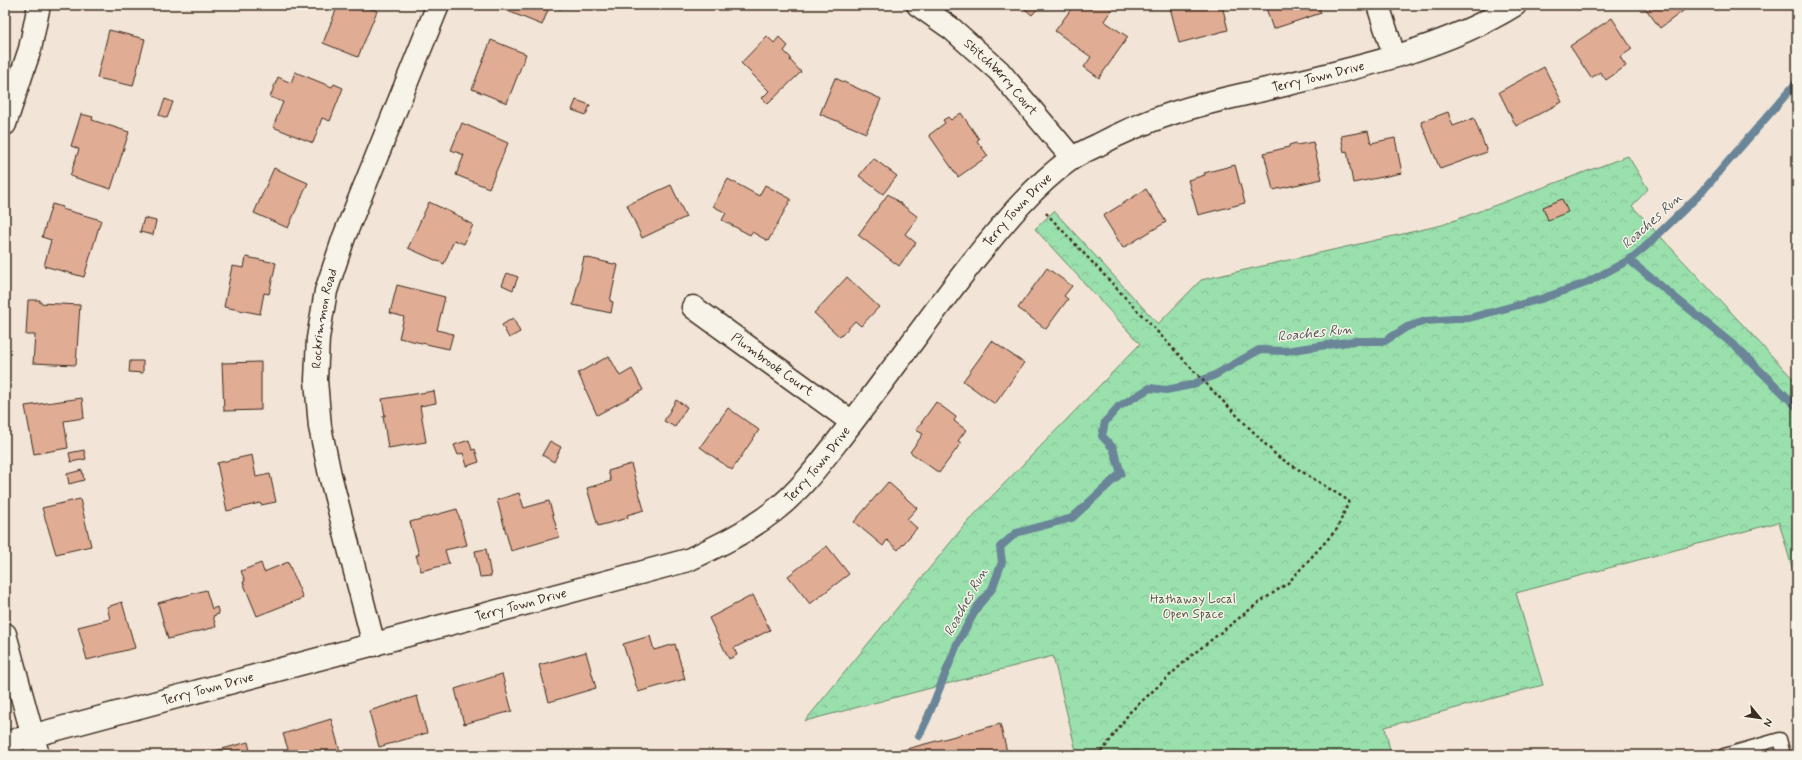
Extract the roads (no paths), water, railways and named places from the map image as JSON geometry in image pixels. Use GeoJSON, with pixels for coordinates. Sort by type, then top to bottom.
{"type":"FeatureCollection","features":[{"type":"Feature","properties":{"kind":"street"},"geometry":{"type":"LineString","coordinates":[[5,124],[30,49],[39,5]]}},
{"type":"Feature","properties":{"kind":"street","name":"Rockrimmon Road"},"geometry":{"type":"LineString","coordinates":[[374,645],[330,475],[320,427],[316,380],[318,338],[326,291],[344,237],[438,5]]}},
{"type":"Feature","properties":{"kind":"street","name":"Stitchberry Court"},"geometry":{"type":"LineString","coordinates":[[918,5],[952,29],[998,71],[1072,158]]}},
{"type":"Feature","properties":{"kind":"street"},"geometry":{"type":"LineString","coordinates":[[1378,5],[1394,55]]}},
{"type":"Feature","properties":{"kind":"street","name":"Terry Town Drive"},"geometry":{"type":"LineString","coordinates":[[5,743],[35,746],[374,645],[688,560],[735,538],[775,510],[810,476],[852,422],[944,297],[998,229],[1030,195],[1072,158],[1123,132],[1188,107],[1339,72],[1462,34],[1515,5]]}},
{"type":"Feature","properties":{"kind":"street","name":"Plumbrook Court"},"geometry":{"type":"LineString","coordinates":[[693,307],[852,422]]}},
{"type":"Feature","properties":{"kind":"street"},"geometry":{"type":"LineString","coordinates":[[5,634],[35,746]]}},
{"type":"Feature","properties":{"kind":"lane"},"geometry":{"type":"LineString","coordinates":[[1724,755],[1780,739],[1784,755]]}},
{"type":"Feature","properties":{"kind":"waterway","name":"Roaches Run"},"geometry":{"type":"LineString","coordinates":[[919,736],[958,642],[978,606],[992,589],[1002,562],[1000,547],[1016,533],[1072,518],[1121,473],[1113,448],[1102,436],[1105,422],[1118,407],[1150,388],[1166,390],[1191,385],[1215,375],[1259,350],[1286,351],[1354,341],[1385,341],[1407,327],[1426,321],[1469,318],[1541,299],[1586,283],[1629,260],[1644,248],[1700,194],[1797,82]]}},
{"type":"Feature","properties":{"kind":"waterway"},"geometry":{"type":"LineString","coordinates":[[1629,260],[1736,347],[1797,407]]}},
{"type":"Feature","properties":{"kind":"park label","name":"Hathaway Local Open Space"},"geometry":{"type":"Point","coordinates":[1193,606]}}]}
